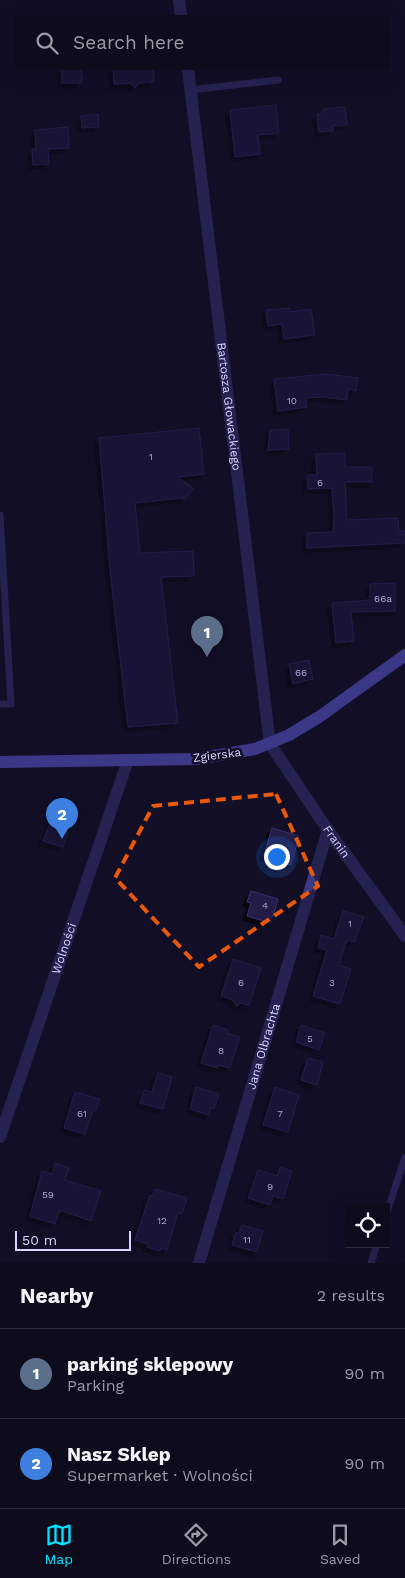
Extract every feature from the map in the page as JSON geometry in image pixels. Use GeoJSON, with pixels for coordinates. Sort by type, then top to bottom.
{"type":"FeatureCollection","features":[{"type":"Feature","properties":{"kind":"main road","name":"Zgierska"},"geometry":{"type":"LineString","coordinates":[[0,762],[225,756],[270,744],[319,717],[405,655]]}},
{"type":"Feature","properties":{"kind":"street"},"geometry":{"type":"LineString","coordinates":[[180,0],[182,15]]}},
{"type":"Feature","properties":{"kind":"street","name":"Bartosza Głowackiego"},"geometry":{"type":"LineString","coordinates":[[188,70],[270,744]]}},
{"type":"Feature","properties":{"kind":"street","name":"Franin"},"geometry":{"type":"LineString","coordinates":[[270,744],[328,830],[405,936]]}},
{"type":"Feature","properties":{"kind":"street","name":"Wolności"},"geometry":{"type":"LineString","coordinates":[[0,1137],[128,760]]}},
{"type":"Feature","properties":{"kind":"street","name":"Jana Olbrachta"},"geometry":{"type":"LineString","coordinates":[[199,1263],[328,830]]}},
{"type":"Feature","properties":{"kind":"lane"},"geometry":{"type":"LineString","coordinates":[[190,90],[278,80]]}},
{"type":"Feature","properties":{"kind":"lane"},"geometry":{"type":"LineString","coordinates":[[0,515],[11,704],[0,704]]}},
{"type":"Feature","properties":{"kind":"lane"},"geometry":{"type":"LineString","coordinates":[[390,1203],[405,1157]]}},
{"type":"Feature","properties":{"kind":"lane"},"geometry":{"type":"LineString","coordinates":[[371,1263],[376,1248]]}},
{"type":"Feature","properties":{"kind":"highlighted area"},"geometry":{"type":"Polygon","coordinates":[[[276,794],[318,886],[199,967],[115,878],[153,806],[276,794]]]}},
{"type":"Feature","properties":{"kind":"building"},"geometry":{"type":"Polygon","coordinates":[[[62,70],[81,70],[82,83],[62,83],[62,70]]]}},
{"type":"Feature","properties":{"kind":"building"},"geometry":{"type":"Polygon","coordinates":[[[113,70],[153,70],[154,82],[139,83],[135,88],[130,83],[114,84],[113,70]]]}},
{"type":"Feature","properties":{"kind":"building"},"geometry":{"type":"Polygon","coordinates":[[[276,105],[279,133],[258,135],[260,154],[235,157],[230,110],[276,105]]]}},
{"type":"Feature","properties":{"kind":"building"},"geometry":{"type":"Polygon","coordinates":[[[345,107],[347,125],[333,126],[333,131],[319,132],[317,114],[323,113],[323,109],[345,107]]]}},
{"type":"Feature","properties":{"kind":"building"},"geometry":{"type":"Polygon","coordinates":[[[98,114],[99,127],[82,128],[81,116],[98,114]]]}},
{"type":"Feature","properties":{"kind":"building"},"geometry":{"type":"Polygon","coordinates":[[[68,127],[69,148],[48,149],[49,164],[33,165],[32,149],[36,149],[35,130],[68,127]]]}},
{"type":"Feature","properties":{"kind":"building"},"geometry":{"type":"Polygon","coordinates":[[[289,308],[290,312],[311,309],[315,335],[284,339],[282,324],[268,326],[266,310],[289,308]]]}},
{"type":"Feature","properties":{"kind":"building"},"geometry":{"type":"Polygon","coordinates":[[[326,374],[358,378],[356,391],[348,389],[347,400],[323,397],[306,398],[307,407],[278,411],[274,379],[326,374]]]}},
{"type":"Feature","properties":{"kind":"building"},"geometry":{"type":"Polygon","coordinates":[[[199,428],[204,474],[178,477],[194,489],[184,500],[182,498],[135,503],[140,553],[193,551],[194,576],[161,577],[178,723],[128,727],[111,579],[99,438],[199,428]]]}},
{"type":"Feature","properties":{"kind":"building"},"geometry":{"type":"Polygon","coordinates":[[[288,429],[289,449],[268,450],[270,430],[288,429]]]}},
{"type":"Feature","properties":{"kind":"building"},"geometry":{"type":"Polygon","coordinates":[[[345,453],[345,467],[372,467],[372,482],[345,482],[347,520],[398,518],[399,531],[405,531],[405,543],[307,548],[307,533],[333,532],[334,517],[332,488],[308,489],[307,475],[317,475],[316,454],[345,453]]]}},
{"type":"Feature","properties":{"kind":"building"},"geometry":{"type":"Polygon","coordinates":[[[395,583],[395,611],[351,612],[354,641],[336,643],[332,603],[370,600],[370,584],[395,583]]]}},
{"type":"Feature","properties":{"kind":"building"},"geometry":{"type":"Polygon","coordinates":[[[309,660],[313,679],[293,684],[289,664],[309,660]]]}},
{"type":"Feature","properties":{"kind":"building"},"geometry":{"type":"Polygon","coordinates":[[[52,819],[63,823],[61,829],[68,832],[63,847],[43,841],[52,819]]]}},
{"type":"Feature","properties":{"kind":"building"},"geometry":{"type":"Polygon","coordinates":[[[272,828],[299,836],[291,865],[264,856],[272,828]]]}},
{"type":"Feature","properties":{"kind":"building"},"geometry":{"type":"Polygon","coordinates":[[[251,891],[278,899],[271,923],[247,916],[251,903],[247,902],[251,891]]]}},
{"type":"Feature","properties":{"kind":"building"},"geometry":{"type":"Polygon","coordinates":[[[343,911],[364,917],[354,942],[347,940],[339,965],[351,969],[340,1004],[313,996],[327,950],[318,948],[321,935],[334,939],[343,911]]]}},
{"type":"Feature","properties":{"kind":"building"},"geometry":{"type":"Polygon","coordinates":[[[233,959],[261,968],[249,1005],[241,1003],[236,1006],[233,1000],[221,996],[233,959]]]}},
{"type":"Feature","properties":{"kind":"building"},"geometry":{"type":"Polygon","coordinates":[[[213,1025],[228,1030],[227,1033],[240,1037],[230,1068],[218,1065],[217,1068],[201,1063],[213,1025]]]}},
{"type":"Feature","properties":{"kind":"building"},"geometry":{"type":"Polygon","coordinates":[[[301,1025],[325,1033],[319,1050],[296,1042],[301,1025]]]}},
{"type":"Feature","properties":{"kind":"building"},"geometry":{"type":"Polygon","coordinates":[[[308,1058],[323,1062],[317,1085],[301,1080],[308,1058]]]}},
{"type":"Feature","properties":{"kind":"building"},"geometry":{"type":"Polygon","coordinates":[[[158,1073],[172,1077],[163,1109],[140,1103],[144,1090],[152,1092],[158,1073]]]}},
{"type":"Feature","properties":{"kind":"building"},"geometry":{"type":"Polygon","coordinates":[[[196,1087],[219,1094],[214,1109],[211,1108],[209,1115],[190,1109],[196,1087]]]}},
{"type":"Feature","properties":{"kind":"building"},"geometry":{"type":"Polygon","coordinates":[[[275,1087],[299,1095],[288,1132],[263,1125],[275,1087]]]}},
{"type":"Feature","properties":{"kind":"building"},"geometry":{"type":"Polygon","coordinates":[[[75,1092],[100,1099],[96,1111],[93,1110],[85,1134],[64,1128],[75,1092]]]}},
{"type":"Feature","properties":{"kind":"building"},"geometry":{"type":"Polygon","coordinates":[[[55,1163],[69,1168],[65,1180],[101,1191],[91,1221],[63,1211],[59,1212],[55,1224],[30,1216],[42,1171],[52,1174],[55,1163]]]}},
{"type":"Feature","properties":{"kind":"building"},"geometry":{"type":"Polygon","coordinates":[[[280,1167],[292,1171],[283,1199],[273,1196],[270,1205],[248,1198],[258,1170],[277,1176],[280,1167]]]}},
{"type":"Feature","properties":{"kind":"building"},"geometry":{"type":"Polygon","coordinates":[[[155,1189],[187,1198],[182,1214],[178,1213],[167,1250],[161,1248],[160,1251],[147,1247],[148,1244],[135,1240],[150,1195],[153,1196],[155,1189]]]}},
{"type":"Feature","properties":{"kind":"building"},"geometry":{"type":"Polygon","coordinates":[[[242,1225],[263,1231],[257,1252],[232,1245],[236,1232],[239,1233],[242,1225]]]}},
{"type":"Feature","properties":{"kind":"place","name":"parking sklepowy"},"geometry":{"type":"Point","coordinates":[207,657]}},
{"type":"Feature","properties":{"kind":"place","name":"Nasz Sklep"},"geometry":{"type":"Point","coordinates":[62,839]}}]}
